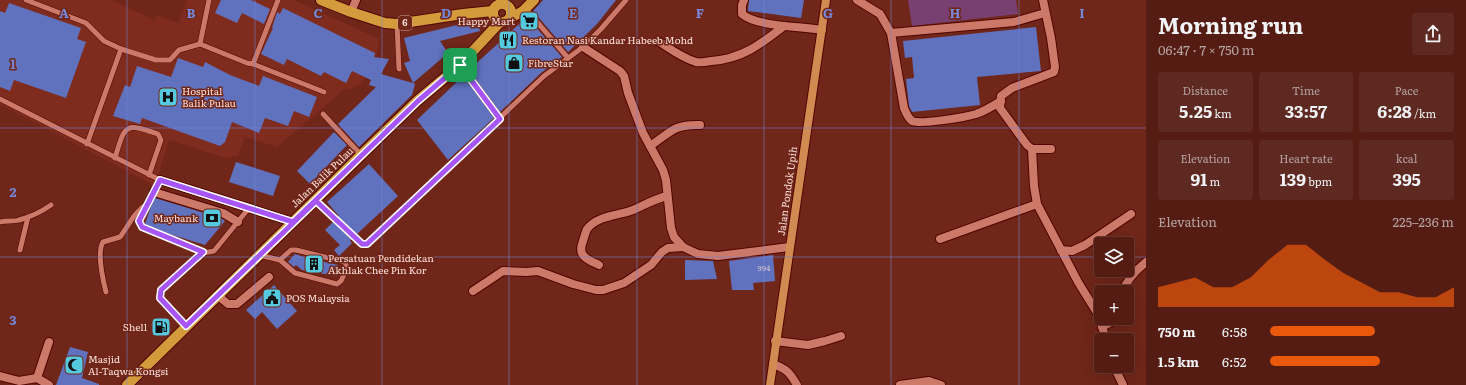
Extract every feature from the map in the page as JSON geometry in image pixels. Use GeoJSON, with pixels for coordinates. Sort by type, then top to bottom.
{"type":"FeatureCollection","features":[{"type":"Feature","properties":{"kind":"main road","name":"6"},"geometry":{"type":"LineString","coordinates":[[321,0],[385,23],[397,24],[493,11],[499,4],[511,3],[511,11],[505,20]]}},
{"type":"Feature","properties":{"kind":"main road","name":"Jalan Balik Pulau"},"geometry":{"type":"LineString","coordinates":[[127,385],[217,295],[418,101],[460,65],[505,20],[525,8],[534,0]]}},
{"type":"Feature","properties":{"kind":"main road","name":"Jalan Pondok Upih"},"geometry":{"type":"LineString","coordinates":[[770,385],[826,0]]}},
{"type":"Feature","properties":{"kind":"main road"},"geometry":{"type":"LineString","coordinates":[[493,11],[494,16],[498,21],[505,20]]}},
{"type":"Feature","properties":{"kind":"street"},"geometry":{"type":"LineString","coordinates":[[351,12],[356,0]]}},
{"type":"Feature","properties":{"kind":"street"},"geometry":{"type":"LineString","coordinates":[[744,0],[742,5],[742,14],[748,19],[784,26],[822,30]]}},
{"type":"Feature","properties":{"kind":"street"},"geometry":{"type":"LineString","coordinates":[[857,0],[880,14],[891,33],[904,108],[912,121],[921,122],[975,114],[1001,101]]}},
{"type":"Feature","properties":{"kind":"street"},"geometry":{"type":"LineString","coordinates":[[1043,0],[1051,38],[1055,67],[1054,72],[1012,88],[1001,96],[1000,108],[1027,145],[1032,149],[1051,149]]}},
{"type":"Feature","properties":{"kind":"street"},"geometry":{"type":"LineString","coordinates":[[891,33],[1014,22],[1045,13]]}},
{"type":"Feature","properties":{"kind":"street"},"geometry":{"type":"LineString","coordinates":[[658,41],[677,53],[696,62],[723,61],[746,53],[761,44],[784,26]]}},
{"type":"Feature","properties":{"kind":"street"},"geometry":{"type":"LineString","coordinates":[[583,47],[620,71],[624,76],[628,93],[641,127],[666,180],[671,228],[674,237],[683,247],[698,254],[718,256],[789,247]]}},
{"type":"Feature","properties":{"kind":"street"},"geometry":{"type":"LineString","coordinates":[[650,146],[675,128],[686,124],[700,125]]}},
{"type":"Feature","properties":{"kind":"street"},"geometry":{"type":"LineString","coordinates":[[1032,149],[1034,186],[1037,204],[1078,282],[1098,316],[1104,333]]}},
{"type":"Feature","properties":{"kind":"street"},"geometry":{"type":"LineString","coordinates":[[160,180],[293,222]]}},
{"type":"Feature","properties":{"kind":"street"},"geometry":{"type":"LineString","coordinates":[[154,192],[223,213],[238,222]]}},
{"type":"Feature","properties":{"kind":"street"},"geometry":{"type":"LineString","coordinates":[[599,265],[585,258],[582,254],[581,248],[586,230],[594,223],[612,215],[631,211],[667,196]]}},
{"type":"Feature","properties":{"kind":"street"},"geometry":{"type":"LineString","coordinates":[[940,239],[1037,204]]}},
{"type":"Feature","properties":{"kind":"street"},"geometry":{"type":"LineString","coordinates":[[1062,250],[1072,251],[1085,245],[1131,214]]}},
{"type":"Feature","properties":{"kind":"street"},"geometry":{"type":"LineString","coordinates":[[473,291],[503,271],[526,272],[538,270],[573,284],[596,290],[603,290],[624,283],[651,265],[662,252],[668,248],[683,247]]}},
{"type":"Feature","properties":{"kind":"street"},"geometry":{"type":"LineString","coordinates":[[1125,285],[1146,262]]}},
{"type":"Feature","properties":{"kind":"street"},"geometry":{"type":"LineString","coordinates":[[217,295],[228,304],[237,304],[269,277]]}},
{"type":"Feature","properties":{"kind":"street"},"geometry":{"type":"LineString","coordinates":[[1102,327],[1106,325]]}},
{"type":"Feature","properties":{"kind":"street"},"geometry":{"type":"LineString","coordinates":[[776,341],[808,345],[841,336]]}},
{"type":"Feature","properties":{"kind":"street"},"geometry":{"type":"LineString","coordinates":[[37,378],[49,342]]}},
{"type":"Feature","properties":{"kind":"street"},"geometry":{"type":"LineString","coordinates":[[773,364],[788,372],[797,385]]}},
{"type":"Feature","properties":{"kind":"street"},"geometry":{"type":"LineString","coordinates":[[1117,373],[1123,385]]}},
{"type":"Feature","properties":{"kind":"street"},"geometry":{"type":"LineString","coordinates":[[0,376],[19,381],[37,378],[49,385]]}},
{"type":"Feature","properties":{"kind":"street"},"geometry":{"type":"LineString","coordinates":[[900,385],[929,381],[942,385]]}},
{"type":"Feature","properties":{"kind":"lane"},"geometry":{"type":"LineString","coordinates":[[26,0],[83,21],[104,41],[121,50],[156,60],[165,61],[170,60],[179,50],[200,44],[247,64],[253,64],[324,92]]}},
{"type":"Feature","properties":{"kind":"lane"},"geometry":{"type":"LineString","coordinates":[[200,44],[209,0]]}},
{"type":"Feature","properties":{"kind":"lane"},"geometry":{"type":"LineString","coordinates":[[253,64],[278,0]]}},
{"type":"Feature","properties":{"kind":"lane"},"geometry":{"type":"LineString","coordinates":[[316,201],[362,244],[367,244],[544,76],[583,47],[626,0]]}},
{"type":"Feature","properties":{"kind":"lane"},"geometry":{"type":"LineString","coordinates":[[525,8],[568,58]]}},
{"type":"Feature","properties":{"kind":"lane"},"geometry":{"type":"LineString","coordinates":[[397,24],[399,69]]}},
{"type":"Feature","properties":{"kind":"lane"},"geometry":{"type":"LineString","coordinates":[[87,144],[121,50]]}},
{"type":"Feature","properties":{"kind":"lane"},"geometry":{"type":"LineString","coordinates":[[460,65],[500,119]]}},
{"type":"Feature","properties":{"kind":"lane"},"geometry":{"type":"LineString","coordinates":[[0,99],[160,180],[139,221],[142,227],[203,252],[214,251],[249,208]]}},
{"type":"Feature","properties":{"kind":"lane"},"geometry":{"type":"LineString","coordinates":[[323,114],[361,155]]}},
{"type":"Feature","properties":{"kind":"lane"},"geometry":{"type":"LineString","coordinates":[[115,158],[123,134],[126,130],[131,128],[140,128],[158,134],[161,140],[149,175]]}},
{"type":"Feature","properties":{"kind":"lane"},"geometry":{"type":"LineString","coordinates":[[106,292],[102,269],[101,246],[103,242],[120,237],[130,220],[140,208],[148,203]]}},
{"type":"Feature","properties":{"kind":"lane"},"geometry":{"type":"LineString","coordinates":[[0,222],[17,221],[51,205]]}},
{"type":"Feature","properties":{"kind":"lane"},"geometry":{"type":"LineString","coordinates":[[20,250],[28,217]]}},
{"type":"Feature","properties":{"kind":"lane"},"geometry":{"type":"LineString","coordinates":[[259,255],[280,260],[295,273],[337,284],[341,282],[347,268],[345,262],[296,250],[291,250],[280,260]]}},
{"type":"Feature","properties":{"kind":"lane"},"geometry":{"type":"LineString","coordinates":[[186,326],[159,296],[161,290],[203,252]]}},
{"type":"Feature","properties":{"kind":"shaded area","name":"Hospital Balik Pulau"},"geometry":{"type":"Polygon","coordinates":[[[0,0],[109,0],[117,2],[154,20],[157,15],[178,23],[187,0],[294,0],[379,39],[377,54],[362,83],[349,90],[346,88],[277,147],[245,137],[238,156],[225,158],[169,140],[155,186],[0,104],[0,0]]]}},
{"type":"Feature","properties":{"kind":"shaded area"},"geometry":{"type":"Polygon","coordinates":[[[908,0],[1016,0],[1018,14],[912,26],[908,0]]]}},
{"type":"Feature","properties":{"kind":"building"},"geometry":{"type":"Polygon","coordinates":[[[221,0],[251,0],[270,9],[264,24],[242,13],[237,23],[215,13],[221,0]]]}},
{"type":"Feature","properties":{"kind":"building"},"geometry":{"type":"Polygon","coordinates":[[[543,0],[616,0],[597,24],[568,52],[533,11],[543,0]]]}},
{"type":"Feature","properties":{"kind":"building"},"geometry":{"type":"Polygon","coordinates":[[[749,0],[804,0],[801,18],[748,11],[749,0]]]}},
{"type":"Feature","properties":{"kind":"building"},"geometry":{"type":"Polygon","coordinates":[[[9,3],[81,28],[77,39],[86,42],[66,98],[14,80],[10,91],[0,87],[0,11],[5,13],[9,3]]]}},
{"type":"Feature","properties":{"kind":"building"},"geometry":{"type":"Polygon","coordinates":[[[283,8],[375,53],[374,57],[389,59],[381,74],[415,84],[412,95],[359,147],[338,124],[376,87],[369,85],[371,80],[352,71],[346,83],[324,72],[321,76],[287,59],[284,65],[261,54],[273,28],[277,12],[280,14],[283,8]]]}},
{"type":"Feature","properties":{"kind":"building"},"geometry":{"type":"Polygon","coordinates":[[[527,17],[562,57],[541,73],[500,112],[469,70],[527,17]]]}},
{"type":"Feature","properties":{"kind":"building"},"geometry":{"type":"Polygon","coordinates":[[[477,20],[480,31],[440,41],[448,53],[413,83],[404,63],[410,61],[404,38],[477,20]]]}},
{"type":"Feature","properties":{"kind":"building"},"geometry":{"type":"Polygon","coordinates":[[[1036,27],[1041,71],[977,77],[980,105],[912,112],[909,106],[906,79],[914,78],[912,57],[905,58],[903,41],[1036,27]]]}},
{"type":"Feature","properties":{"kind":"building"},"geometry":{"type":"Polygon","coordinates":[[[178,58],[203,67],[205,62],[230,75],[259,86],[263,76],[317,97],[309,117],[294,111],[288,126],[265,118],[259,133],[232,122],[225,142],[220,146],[142,118],[140,124],[113,116],[125,85],[130,87],[137,66],[171,77],[178,58]]]}},
{"type":"Feature","properties":{"kind":"building"},"geometry":{"type":"Polygon","coordinates":[[[463,76],[494,118],[448,160],[417,120],[463,76]]]}},
{"type":"Feature","properties":{"kind":"building"},"geometry":{"type":"Polygon","coordinates":[[[334,132],[347,145],[310,184],[297,171],[334,132]]]}},
{"type":"Feature","properties":{"kind":"building"},"geometry":{"type":"Polygon","coordinates":[[[236,162],[280,176],[273,196],[229,182],[236,162]]]}},
{"type":"Feature","properties":{"kind":"building"},"geometry":{"type":"Polygon","coordinates":[[[369,164],[398,196],[357,234],[338,217],[339,216],[327,202],[369,164]]]}},
{"type":"Feature","properties":{"kind":"building"},"geometry":{"type":"Polygon","coordinates":[[[155,198],[221,218],[225,221],[205,245],[166,233],[145,224],[155,198]]]}},
{"type":"Feature","properties":{"kind":"building"},"geometry":{"type":"Polygon","coordinates":[[[333,222],[351,239],[350,241],[352,243],[339,256],[334,250],[340,245],[325,230],[333,222]]]}},
{"type":"Feature","properties":{"kind":"building","name":"Persatuan Pendidekan Akhlak Chee Pin Kor"},"geometry":{"type":"Polygon","coordinates":[[[295,254],[338,265],[337,276],[302,270],[296,265],[294,267],[288,262],[295,254]]]}},
{"type":"Feature","properties":{"kind":"building"},"geometry":{"type":"Polygon","coordinates":[[[773,255],[775,281],[753,283],[754,290],[732,290],[729,261],[773,255]]]}},
{"type":"Feature","properties":{"kind":"building"},"geometry":{"type":"Polygon","coordinates":[[[685,260],[713,261],[717,279],[685,280],[685,260]]]}},
{"type":"Feature","properties":{"kind":"building","name":"POS Malaysia"},"geometry":{"type":"Polygon","coordinates":[[[274,285],[297,311],[277,329],[262,312],[255,319],[246,310],[274,285]]]}},
{"type":"Feature","properties":{"kind":"building","name":"Shell"},"geometry":{"type":"Polygon","coordinates":[[[160,317],[171,329],[162,337],[151,325],[160,317]]]}},
{"type":"Feature","properties":{"kind":"building","name":"Masjid Al-Taqwa Kongsi"},"geometry":{"type":"Polygon","coordinates":[[[70,347],[88,352],[82,378],[99,385],[56,385],[70,347]]]}},
{"type":"Feature","properties":{"kind":"place","name":"Happy Mart"},"geometry":{"type":"Point","coordinates":[529,21]}},
{"type":"Feature","properties":{"kind":"place","name":"Restoran Nasi Kandar Habeeb Mohd"},"geometry":{"type":"Point","coordinates":[508,40]}},
{"type":"Feature","properties":{"kind":"place","name":"FibreStar"},"geometry":{"type":"Point","coordinates":[514,63]}},
{"type":"Feature","properties":{"kind":"place","name":"Hospital Balik Pulau"},"geometry":{"type":"Point","coordinates":[168,97]}},
{"type":"Feature","properties":{"kind":"place","name":"Maybank"},"geometry":{"type":"Point","coordinates":[212,218]}},
{"type":"Feature","properties":{"kind":"place","name":"Persatuan Pendidekan Akhlak Chee Pin Kor"},"geometry":{"type":"Point","coordinates":[314,264]}},
{"type":"Feature","properties":{"kind":"place","name":"POS Malaysia"},"geometry":{"type":"Point","coordinates":[272,298]}},
{"type":"Feature","properties":{"kind":"place","name":"Shell"},"geometry":{"type":"Point","coordinates":[161,327]}},
{"type":"Feature","properties":{"kind":"place","name":"Masjid Al-Taqwa Kongsi"},"geometry":{"type":"Point","coordinates":[74,365]}},
{"type":"Feature","properties":{"kind":"route"},"geometry":{"type":"LineString","coordinates":[[460,65],[500,119],[367,244],[362,244],[316,201],[186,326],[160,298],[159,296],[161,290],[203,252],[142,227],[140,224],[139,221],[160,180],[293,222],[418,101],[460,65]]}}]}
